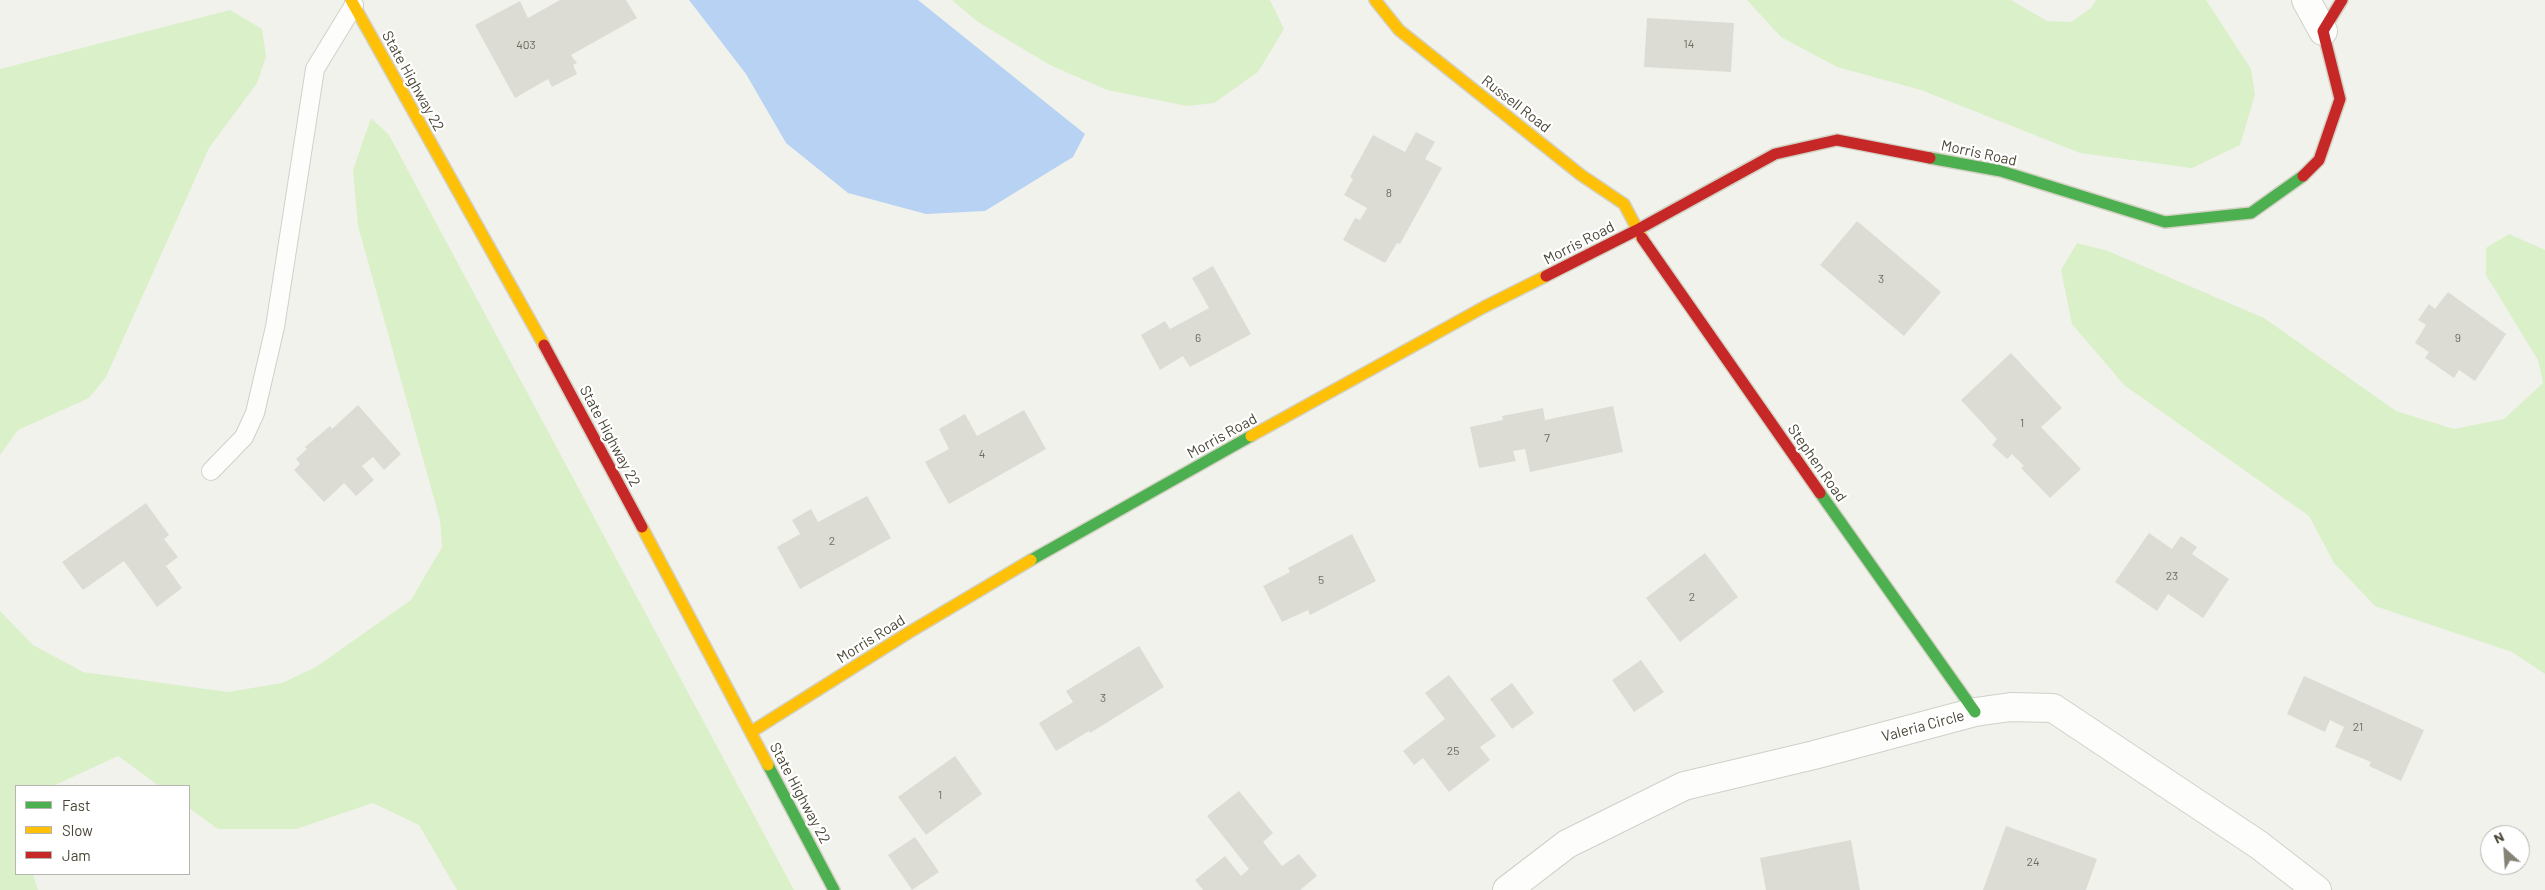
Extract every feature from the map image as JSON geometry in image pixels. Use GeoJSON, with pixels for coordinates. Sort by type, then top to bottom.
{"type":"FeatureCollection","features":[{"type":"Feature","properties":{"kind":"street","name":"Russell Road"},"geometry":{"type":"LineString","coordinates":[[1375,0],[1399,30],[1581,174],[1624,204],[1637,230]]}},
{"type":"Feature","properties":{"kind":"street"},"geometry":{"type":"LineString","coordinates":[[2306,0],[2323,31],[2342,0]]}},
{"type":"Feature","properties":{"kind":"street","name":"State Highway 22"},"geometry":{"type":"LineString","coordinates":[[352,2],[557,368],[834,890]]}},
{"type":"Feature","properties":{"kind":"street","name":"Morris Road"},"geometry":{"type":"LineString","coordinates":[[751,732],[908,633],[1080,531],[1484,307],[1637,230],[1775,154],[1837,140],[2001,171],[2165,222],[2251,213],[2301,178],[2319,160],[2340,99],[2323,31]]}},
{"type":"Feature","properties":{"kind":"street","name":"Stephen Road"},"geometry":{"type":"LineString","coordinates":[[1637,230],[1975,712]]}},
{"type":"Feature","properties":{"kind":"street","name":"Valeria Circle"},"geometry":{"type":"LineString","coordinates":[[1507,890],[1567,844],[1684,786],[1814,755],[1975,712],[2011,707],[2054,708],[2259,845],[2317,890]]}},
{"type":"Feature","properties":{"kind":"lane"},"geometry":{"type":"LineString","coordinates":[[211,471],[244,437],[255,413],[275,327],[315,69],[352,2]]}},
{"type":"Feature","properties":{"kind":"green space"},"geometry":{"type":"Polygon","coordinates":[[[952,0],[1270,0],[1284,29],[1258,72],[1214,103],[1187,106],[1107,90],[1050,65],[978,22],[952,0]]]}},
{"type":"Feature","properties":{"kind":"green space"},"geometry":{"type":"Polygon","coordinates":[[[1747,0],[2011,0],[2047,21],[2071,22],[2091,8],[2096,0],[2206,0],[2251,69],[2255,95],[2240,145],[2192,168],[2080,153],[1921,90],[1837,67],[1781,37],[1747,0]]]}},
{"type":"Feature","properties":{"kind":"green space"},"geometry":{"type":"Polygon","coordinates":[[[230,10],[262,29],[266,57],[257,83],[209,148],[106,377],[89,398],[18,430],[0,455],[0,69],[230,10]]]}},
{"type":"Feature","properties":{"kind":"green space"},"geometry":{"type":"Polygon","coordinates":[[[371,118],[389,135],[794,890],[457,890],[419,825],[373,803],[296,829],[218,829],[190,809],[190,785],[158,785],[118,756],[55,785],[15,785],[15,875],[33,875],[38,890],[0,890],[0,611],[33,645],[83,672],[228,692],[282,683],[316,667],[411,600],[442,547],[440,520],[358,226],[353,170],[371,118]]]}},
{"type":"Feature","properties":{"kind":"green space"},"geometry":{"type":"Polygon","coordinates":[[[2509,234],[2545,250],[2545,674],[2512,652],[2375,606],[2334,563],[2309,516],[2124,385],[2072,324],[2061,270],[2077,243],[2108,251],[2264,318],[2396,411],[2454,429],[2504,419],[2543,383],[2538,360],[2486,275],[2486,248],[2509,234]]]}},
{"type":"Feature","properties":{"kind":"water"},"geometry":{"type":"Polygon","coordinates":[[[689,0],[918,0],[1085,134],[1073,157],[985,211],[926,214],[848,193],[786,143],[746,74],[689,0]]]}},
{"type":"Feature","properties":{"kind":"building"},"geometry":{"type":"Polygon","coordinates":[[[560,0],[626,0],[637,18],[571,55],[577,63],[573,65],[577,74],[552,87],[548,79],[515,98],[475,25],[520,1],[528,18],[560,0]]]}},
{"type":"Feature","properties":{"kind":"building"},"geometry":{"type":"Polygon","coordinates":[[[1647,18],[1734,23],[1731,72],[1644,67],[1647,18]]]}},
{"type":"Feature","properties":{"kind":"building"},"geometry":{"type":"Polygon","coordinates":[[[1416,132],[1435,142],[1425,159],[1442,168],[1400,244],[1397,243],[1385,263],[1343,240],[1355,218],[1360,220],[1367,208],[1344,195],[1353,179],[1350,177],[1373,135],[1405,152],[1416,132]]]}},
{"type":"Feature","properties":{"kind":"building"},"geometry":{"type":"Polygon","coordinates":[[[1857,221],[1941,292],[1904,336],[1820,265],[1857,221]]]}},
{"type":"Feature","properties":{"kind":"building"},"geometry":{"type":"Polygon","coordinates":[[[1213,266],[1251,334],[1190,367],[1183,356],[1160,370],[1141,335],[1165,321],[1170,329],[1209,308],[1192,278],[1213,266]]]}},
{"type":"Feature","properties":{"kind":"building"},"geometry":{"type":"Polygon","coordinates":[[[2448,292],[2506,334],[2475,381],[2459,370],[2454,378],[2425,358],[2429,352],[2415,343],[2426,325],[2418,320],[2429,304],[2435,309],[2448,292]]]}},
{"type":"Feature","properties":{"kind":"building"},"geometry":{"type":"Polygon","coordinates":[[[2011,353],[2062,408],[2041,427],[2081,469],[2050,498],[2021,468],[2024,466],[2012,454],[2007,459],[1992,445],[1997,439],[1961,400],[2011,353]]]}},
{"type":"Feature","properties":{"kind":"building"},"geometry":{"type":"Polygon","coordinates":[[[358,405],[401,454],[384,470],[373,457],[362,466],[374,480],[356,496],[344,483],[324,502],[294,470],[300,464],[296,459],[307,449],[305,447],[330,426],[332,429],[358,405]]]}},
{"type":"Feature","properties":{"kind":"building"},"geometry":{"type":"Polygon","coordinates":[[[1613,406],[1623,452],[1530,472],[1525,449],[1513,451],[1516,461],[1479,468],[1470,427],[1503,420],[1502,416],[1543,408],[1545,420],[1613,406]]]}},
{"type":"Feature","properties":{"kind":"building"},"geometry":{"type":"Polygon","coordinates":[[[1024,410],[1046,449],[949,504],[925,462],[949,449],[939,429],[965,414],[977,436],[1024,410]]]}},
{"type":"Feature","properties":{"kind":"building"},"geometry":{"type":"Polygon","coordinates":[[[867,496],[891,538],[800,589],[777,547],[800,534],[792,520],[811,509],[818,522],[867,496]]]}},
{"type":"Feature","properties":{"kind":"building"},"geometry":{"type":"Polygon","coordinates":[[[146,503],[169,535],[164,539],[178,557],[166,566],[182,588],[157,607],[124,561],[83,590],[62,562],[146,503]]]}},
{"type":"Feature","properties":{"kind":"building"},"geometry":{"type":"Polygon","coordinates":[[[2149,533],[2172,549],[2181,536],[2197,547],[2192,554],[2229,579],[2203,618],[2168,594],[2157,611],[2115,582],[2149,533]]]}},
{"type":"Feature","properties":{"kind":"building"},"geometry":{"type":"Polygon","coordinates":[[[1352,534],[1376,581],[1310,615],[1308,610],[1282,622],[1263,586],[1290,572],[1288,568],[1352,534]]]}},
{"type":"Feature","properties":{"kind":"building"},"geometry":{"type":"Polygon","coordinates":[[[1705,553],[1738,597],[1680,642],[1646,598],[1705,553]]]}},
{"type":"Feature","properties":{"kind":"building"},"geometry":{"type":"Polygon","coordinates":[[[1139,646],[1164,687],[1090,733],[1089,731],[1056,751],[1039,723],[1073,702],[1066,691],[1139,646]]]}},
{"type":"Feature","properties":{"kind":"building"},"geometry":{"type":"Polygon","coordinates":[[[1641,660],[1664,692],[1634,712],[1612,680],[1641,660]]]}},
{"type":"Feature","properties":{"kind":"building"},"geometry":{"type":"Polygon","coordinates":[[[1449,675],[1496,736],[1480,747],[1490,760],[1449,792],[1423,758],[1414,765],[1403,751],[1445,719],[1425,693],[1449,675]]]}},
{"type":"Feature","properties":{"kind":"building"},"geometry":{"type":"Polygon","coordinates":[[[2304,676],[2424,730],[2401,781],[2369,766],[2371,762],[2335,747],[2344,727],[2330,720],[2325,732],[2287,714],[2304,676]]]}},
{"type":"Feature","properties":{"kind":"building"},"geometry":{"type":"Polygon","coordinates":[[[1512,683],[1534,713],[1512,729],[1490,699],[1512,683]]]}},
{"type":"Feature","properties":{"kind":"building"},"geometry":{"type":"Polygon","coordinates":[[[955,756],[982,794],[926,835],[898,797],[955,756]]]}},
{"type":"Feature","properties":{"kind":"building"},"geometry":{"type":"Polygon","coordinates":[[[1239,791],[1273,833],[1263,842],[1282,866],[1299,854],[1317,876],[1300,890],[1203,890],[1195,880],[1225,856],[1241,876],[1249,869],[1207,816],[1239,791]]]}},
{"type":"Feature","properties":{"kind":"building"},"geometry":{"type":"Polygon","coordinates":[[[2006,826],[2097,859],[2086,890],[1983,890],[2006,826]]]}},
{"type":"Feature","properties":{"kind":"building"},"geometry":{"type":"Polygon","coordinates":[[[915,837],[939,872],[912,890],[888,855],[915,837]]]}},
{"type":"Feature","properties":{"kind":"building"},"geometry":{"type":"Polygon","coordinates":[[[1851,840],[1860,890],[1766,890],[1760,858],[1851,840]]]}},
{"type":"Feature","properties":{"kind":"traffic: fast"},"geometry":{"type":"LineString","coordinates":[[1930,158],[2001,171],[2165,222],[2251,213],[2303,176]]}},
{"type":"Feature","properties":{"kind":"traffic: fast"},"geometry":{"type":"LineString","coordinates":[[1031,560],[1251,436]]}},
{"type":"Feature","properties":{"kind":"traffic: fast"},"geometry":{"type":"LineString","coordinates":[[1820,493],[1975,712]]}},
{"type":"Feature","properties":{"kind":"traffic: fast"},"geometry":{"type":"LineString","coordinates":[[768,765],[834,890]]}},
{"type":"Feature","properties":{"kind":"traffic: slow"},"geometry":{"type":"LineString","coordinates":[[351,0],[544,345]]}},
{"type":"Feature","properties":{"kind":"traffic: slow"},"geometry":{"type":"LineString","coordinates":[[1375,0],[1399,30],[1581,175],[1624,204],[1642,238]]}},
{"type":"Feature","properties":{"kind":"traffic: slow"},"geometry":{"type":"LineString","coordinates":[[1251,436],[1484,307],[1546,276]]}},
{"type":"Feature","properties":{"kind":"traffic: slow"},"geometry":{"type":"LineString","coordinates":[[642,527],[768,765]]}},
{"type":"Feature","properties":{"kind":"traffic: slow"},"geometry":{"type":"LineString","coordinates":[[751,732],[908,633],[1031,560]]}},
{"type":"Feature","properties":{"kind":"traffic: jam"},"geometry":{"type":"LineString","coordinates":[[2303,176],[2319,160],[2340,99],[2323,31],[2342,0]]}},
{"type":"Feature","properties":{"kind":"traffic: jam"},"geometry":{"type":"LineString","coordinates":[[1546,276],[1637,230],[1775,154],[1837,140],[1930,158]]}},
{"type":"Feature","properties":{"kind":"traffic: jam"},"geometry":{"type":"LineString","coordinates":[[1642,238],[1820,493]]}},
{"type":"Feature","properties":{"kind":"traffic: jam"},"geometry":{"type":"LineString","coordinates":[[544,345],[642,527]]}}]}
